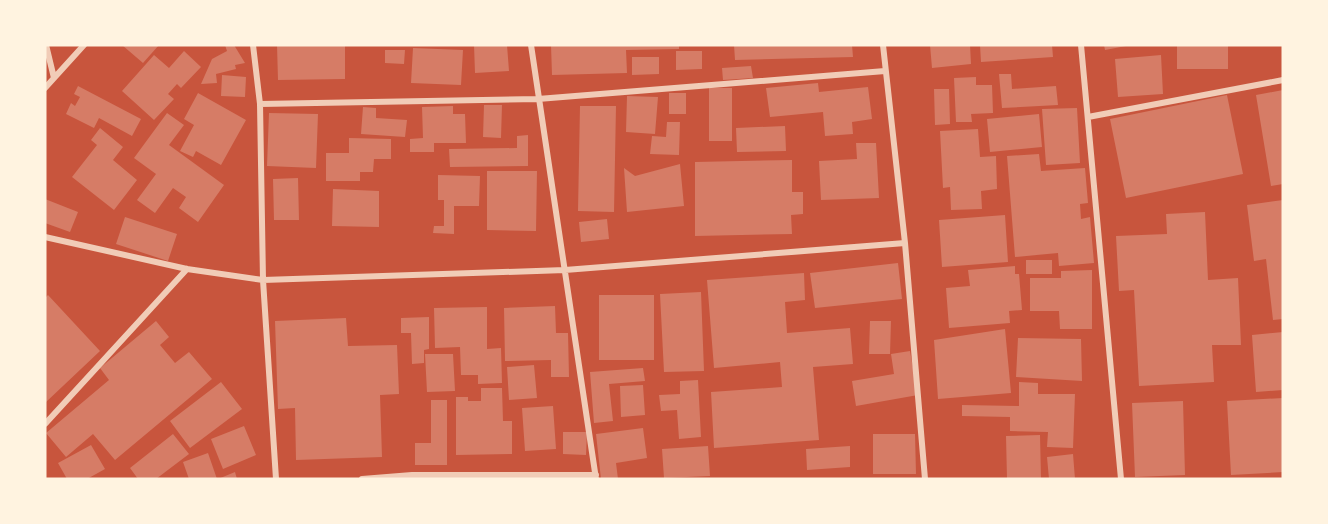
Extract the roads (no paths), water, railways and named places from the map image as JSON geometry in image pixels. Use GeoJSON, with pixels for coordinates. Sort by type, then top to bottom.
{"type":"FeatureCollection","features":[{"type":"Feature","properties":{"kind":"street"},"geometry":{"type":"LineString","coordinates":[[45,45],[54,78]]}},
{"type":"Feature","properties":{"kind":"street"},"geometry":{"type":"LineString","coordinates":[[45,88],[84,45]]}},
{"type":"Feature","properties":{"kind":"street"},"geometry":{"type":"LineString","coordinates":[[253,45],[260,104],[263,280],[276,479]]}},
{"type":"Feature","properties":{"kind":"street"},"geometry":{"type":"LineString","coordinates":[[362,479],[412,475],[596,477],[531,45]]}},
{"type":"Feature","properties":{"kind":"street"},"geometry":{"type":"LineString","coordinates":[[883,45],[905,243],[926,479]]}},
{"type":"Feature","properties":{"kind":"street"},"geometry":{"type":"LineString","coordinates":[[1081,45],[1121,479]]}},
{"type":"Feature","properties":{"kind":"street"},"geometry":{"type":"LineString","coordinates":[[260,104],[538,99],[885,71]]}},
{"type":"Feature","properties":{"kind":"street"},"geometry":{"type":"LineString","coordinates":[[1088,117],[1283,80]]}},
{"type":"Feature","properties":{"kind":"street"},"geometry":{"type":"LineString","coordinates":[[45,237],[187,269],[263,280],[565,270],[905,243]]}},
{"type":"Feature","properties":{"kind":"street"},"geometry":{"type":"LineString","coordinates":[[45,424],[187,269]]}}]}
